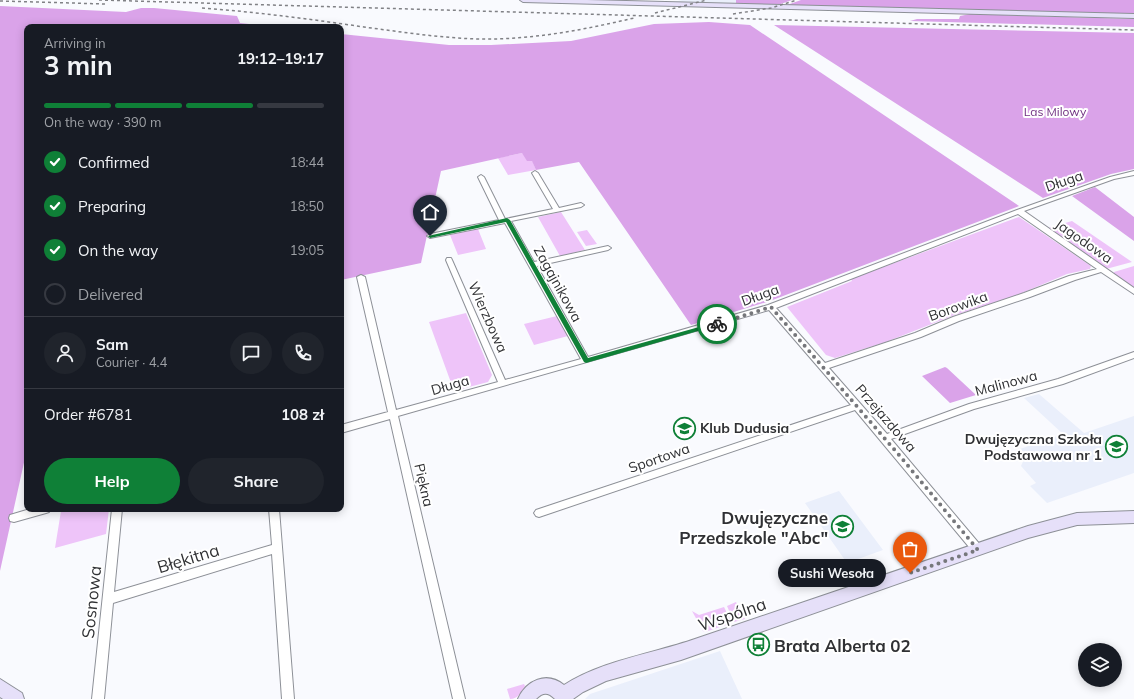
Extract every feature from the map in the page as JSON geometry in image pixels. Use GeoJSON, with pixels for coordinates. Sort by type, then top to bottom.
{"type":"FeatureCollection","features":[{"type":"Feature","properties":{"kind":"main road"},"geometry":{"type":"LineString","coordinates":[[523,0],[1134,16]]}},
{"type":"Feature","properties":{"kind":"main road","name":"Wspólna"},"geometry":{"type":"LineString","coordinates":[[564,697],[576,686],[593,677],[680,652],[1028,532],[1077,519],[1134,517]]}},
{"type":"Feature","properties":{"kind":"main road"},"geometry":{"type":"LineString","coordinates":[[526,699],[533,689],[544,685],[555,687],[564,697]]}},
{"type":"Feature","properties":{"kind":"main road"},"geometry":{"type":"LineString","coordinates":[[0,687],[16,699]]}},
{"type":"Feature","properties":{"kind":"street"},"geometry":{"type":"LineString","coordinates":[[535,173],[557,210]]}},
{"type":"Feature","properties":{"kind":"street","name":"Długa"},"geometry":{"type":"LineString","coordinates":[[344,428],[394,416],[771,307],[1019,211],[1112,178],[1134,173]]}},
{"type":"Feature","properties":{"kind":"street","name":"Zagajnikowa"},"geometry":{"type":"LineString","coordinates":[[481,177],[505,220],[533,265],[586,360]]}},
{"type":"Feature","properties":{"kind":"street"},"geometry":{"type":"LineString","coordinates":[[430,236],[581,205]]}},
{"type":"Feature","properties":{"kind":"street","name":"Jagodowa"},"geometry":{"type":"LineString","coordinates":[[1019,211],[1134,292]]}},
{"type":"Feature","properties":{"kind":"street"},"geometry":{"type":"LineString","coordinates":[[533,265],[608,248]]}},
{"type":"Feature","properties":{"kind":"street","name":"Wierzbowa"},"geometry":{"type":"LineString","coordinates":[[449,260],[503,384]]}},
{"type":"Feature","properties":{"kind":"street","name":"Borowika"},"geometry":{"type":"LineString","coordinates":[[823,367],[918,335],[956,319],[1028,295],[1072,278],[1102,270]]}},
{"type":"Feature","properties":{"kind":"street","name":"Piękna"},"geometry":{"type":"LineString","coordinates":[[361,277],[459,699]]}},
{"type":"Feature","properties":{"kind":"street","name":"Przejazdowa"},"geometry":{"type":"LineString","coordinates":[[771,307],[885,438],[978,550]]}},
{"type":"Feature","properties":{"kind":"street","name":"Malinowa"},"geometry":{"type":"LineString","coordinates":[[885,438],[972,406],[1060,382],[1134,355]]}},
{"type":"Feature","properties":{"kind":"street","name":"Sportowa"},"geometry":{"type":"LineString","coordinates":[[539,513],[857,406]]}},
{"type":"Feature","properties":{"kind":"street"},"geometry":{"type":"LineString","coordinates":[[14,518],[35,512]]}},
{"type":"Feature","properties":{"kind":"street","name":"Sosnowa"},"geometry":{"type":"LineString","coordinates":[[98,699],[117,512]]}},
{"type":"Feature","properties":{"kind":"street"},"geometry":{"type":"LineString","coordinates":[[274,512],[288,699]]}},
{"type":"Feature","properties":{"kind":"street","name":"Błękitna"},"geometry":{"type":"LineString","coordinates":[[108,599],[277,548]]}},
{"type":"Feature","properties":{"kind":"shaded area"},"geometry":{"type":"Polygon","coordinates":[[[682,0],[736,0],[736,4],[674,2],[682,0]]]}},
{"type":"Feature","properties":{"kind":"shaded area"},"geometry":{"type":"Polygon","coordinates":[[[522,153],[532,160],[536,170],[508,175],[498,158],[522,153]]]}},
{"type":"Feature","properties":{"kind":"shaded area"},"geometry":{"type":"Polygon","coordinates":[[[561,212],[585,250],[560,256],[538,217],[561,212]]]}},
{"type":"Feature","properties":{"kind":"shaded area"},"geometry":{"type":"Polygon","coordinates":[[[1019,217],[1091,266],[1090,269],[1067,274],[1015,296],[952,316],[886,342],[835,358],[826,355],[787,307],[852,281],[851,279],[1019,217]]]}},
{"type":"Feature","properties":{"kind":"shaded area"},"geometry":{"type":"Polygon","coordinates":[[[1072,221],[1132,262],[1106,269],[1048,228],[1072,221]]]}},
{"type":"Feature","properties":{"kind":"shaded area"},"geometry":{"type":"Polygon","coordinates":[[[478,229],[486,249],[458,255],[450,235],[478,229]]]}},
{"type":"Feature","properties":{"kind":"shaded area"},"geometry":{"type":"Polygon","coordinates":[[[587,230],[597,244],[586,246],[577,232],[587,230]]]}},
{"type":"Feature","properties":{"kind":"shaded area"},"geometry":{"type":"Polygon","coordinates":[[[1134,266],[1134,288],[1114,274],[1114,272],[1134,266]]]}},
{"type":"Feature","properties":{"kind":"shaded area"},"geometry":{"type":"Polygon","coordinates":[[[466,313],[492,375],[488,382],[454,391],[429,322],[466,313]]]}},
{"type":"Feature","properties":{"kind":"shaded area"},"geometry":{"type":"Polygon","coordinates":[[[557,316],[568,336],[534,345],[524,324],[557,316]]]}},
{"type":"Feature","properties":{"kind":"shaded area"},"geometry":{"type":"Polygon","coordinates":[[[1039,394],[1084,433],[1134,416],[1134,473],[1047,503],[1030,486],[1036,483],[1021,466],[1026,455],[1020,449],[1063,434],[1024,398],[1039,394]]]}},
{"type":"Feature","properties":{"kind":"shaded area","name":"Dwujęzyczne Przedszkole \"Abc\""},"geometry":{"type":"Polygon","coordinates":[[[839,491],[883,550],[847,563],[805,503],[839,491]]]}},
{"type":"Feature","properties":{"kind":"shaded area"},"geometry":{"type":"Polygon","coordinates":[[[61,512],[109,512],[106,534],[55,548],[61,512]]]}},
{"type":"Feature","properties":{"kind":"shaded area"},"geometry":{"type":"Polygon","coordinates":[[[736,602],[745,619],[734,622],[727,606],[736,602]]]}},
{"type":"Feature","properties":{"kind":"shaded area"},"geometry":{"type":"Polygon","coordinates":[[[724,607],[732,623],[705,632],[692,611],[699,615],[724,607]]]}},
{"type":"Feature","properties":{"kind":"shaded area"},"geometry":{"type":"Polygon","coordinates":[[[720,651],[742,699],[585,699],[590,694],[720,651]]]}},
{"type":"Feature","properties":{"kind":"shaded area"},"geometry":{"type":"Polygon","coordinates":[[[524,684],[525,686],[523,691],[515,698],[510,699],[507,689],[524,684]]]}},
{"type":"Feature","properties":{"kind":"green space"},"geometry":{"type":"Polygon","coordinates":[[[736,0],[792,0],[778,5],[736,4],[736,0]]]}},
{"type":"Feature","properties":{"kind":"green space"},"geometry":{"type":"Polygon","coordinates":[[[801,0],[1134,0],[1134,15],[787,5],[801,0]]]}},
{"type":"Feature","properties":{"kind":"green space"},"geometry":{"type":"Polygon","coordinates":[[[0,6],[126,12],[141,8],[154,8],[237,16],[240,23],[250,24],[24,24],[24,463],[0,571],[0,6]]]}},
{"type":"Feature","properties":{"kind":"green space"},"geometry":{"type":"Polygon","coordinates":[[[970,14],[1134,19],[1134,27],[910,21],[917,19],[959,19],[960,16],[970,14]]]}},
{"type":"Feature","properties":{"kind":"green space"},"geometry":{"type":"Polygon","coordinates":[[[709,22],[750,25],[1019,206],[770,301],[691,325],[579,162],[536,170],[532,161],[527,161],[522,153],[441,171],[421,263],[344,279],[344,34],[449,45],[491,45],[571,41],[654,24],[709,22]]]}},
{"type":"Feature","properties":{"kind":"green space","name":"Las Milowy"},"geometry":{"type":"Polygon","coordinates":[[[774,25],[1134,33],[1134,169],[1111,174],[1043,198],[774,25]]]}},
{"type":"Feature","properties":{"kind":"green space"},"geometry":{"type":"Polygon","coordinates":[[[1095,187],[1134,217],[1134,241],[1072,196],[1095,187]]]}},
{"type":"Feature","properties":{"kind":"green space"},"geometry":{"type":"Polygon","coordinates":[[[945,367],[976,395],[950,403],[922,376],[945,367]]]}},
{"type":"Feature","properties":{"kind":"railway"},"geometry":{"type":"LineString","coordinates":[[99,0],[1134,30]]}},
{"type":"Feature","properties":{"kind":"railway"},"geometry":{"type":"LineString","coordinates":[[655,13],[707,0]]}},
{"type":"Feature","properties":{"kind":"railway"},"geometry":{"type":"LineString","coordinates":[[733,14],[771,8],[797,0]]}},
{"type":"Feature","properties":{"kind":"railway"},"geometry":{"type":"LineString","coordinates":[[0,1],[106,4]]}},
{"type":"Feature","properties":{"kind":"railway"},"geometry":{"type":"LineString","coordinates":[[202,8],[283,16],[421,34],[479,39],[537,36],[634,18]]}},
{"type":"Feature","properties":{"kind":"way so far"},"geometry":{"type":"LineString","coordinates":[[717,324],[771,307],[899,455],[978,550],[910,573]]}},
{"type":"Feature","properties":{"kind":"place","name":"Klub Dudusia"},"geometry":{"type":"Point","coordinates":[685,428]}},
{"type":"Feature","properties":{"kind":"place","name":"Dwujęzyczna Szkoła Podstawowa nr 1"},"geometry":{"type":"Point","coordinates":[1117,447]}},
{"type":"Feature","properties":{"kind":"place","name":"Dwujęzyczne Przedszkole \"Abc\""},"geometry":{"type":"Point","coordinates":[843,527]}},
{"type":"Feature","properties":{"kind":"place","name":"Sushi Wesoła"},"geometry":{"type":"Point","coordinates":[910,573]}},
{"type":"Feature","properties":{"kind":"place","name":"Brata Alberta 02"},"geometry":{"type":"Point","coordinates":[759,645]}},
{"type":"Feature","properties":{"kind":"route"},"geometry":{"type":"LineString","coordinates":[[430,236],[507,220],[586,360],[717,324]]}}]}
